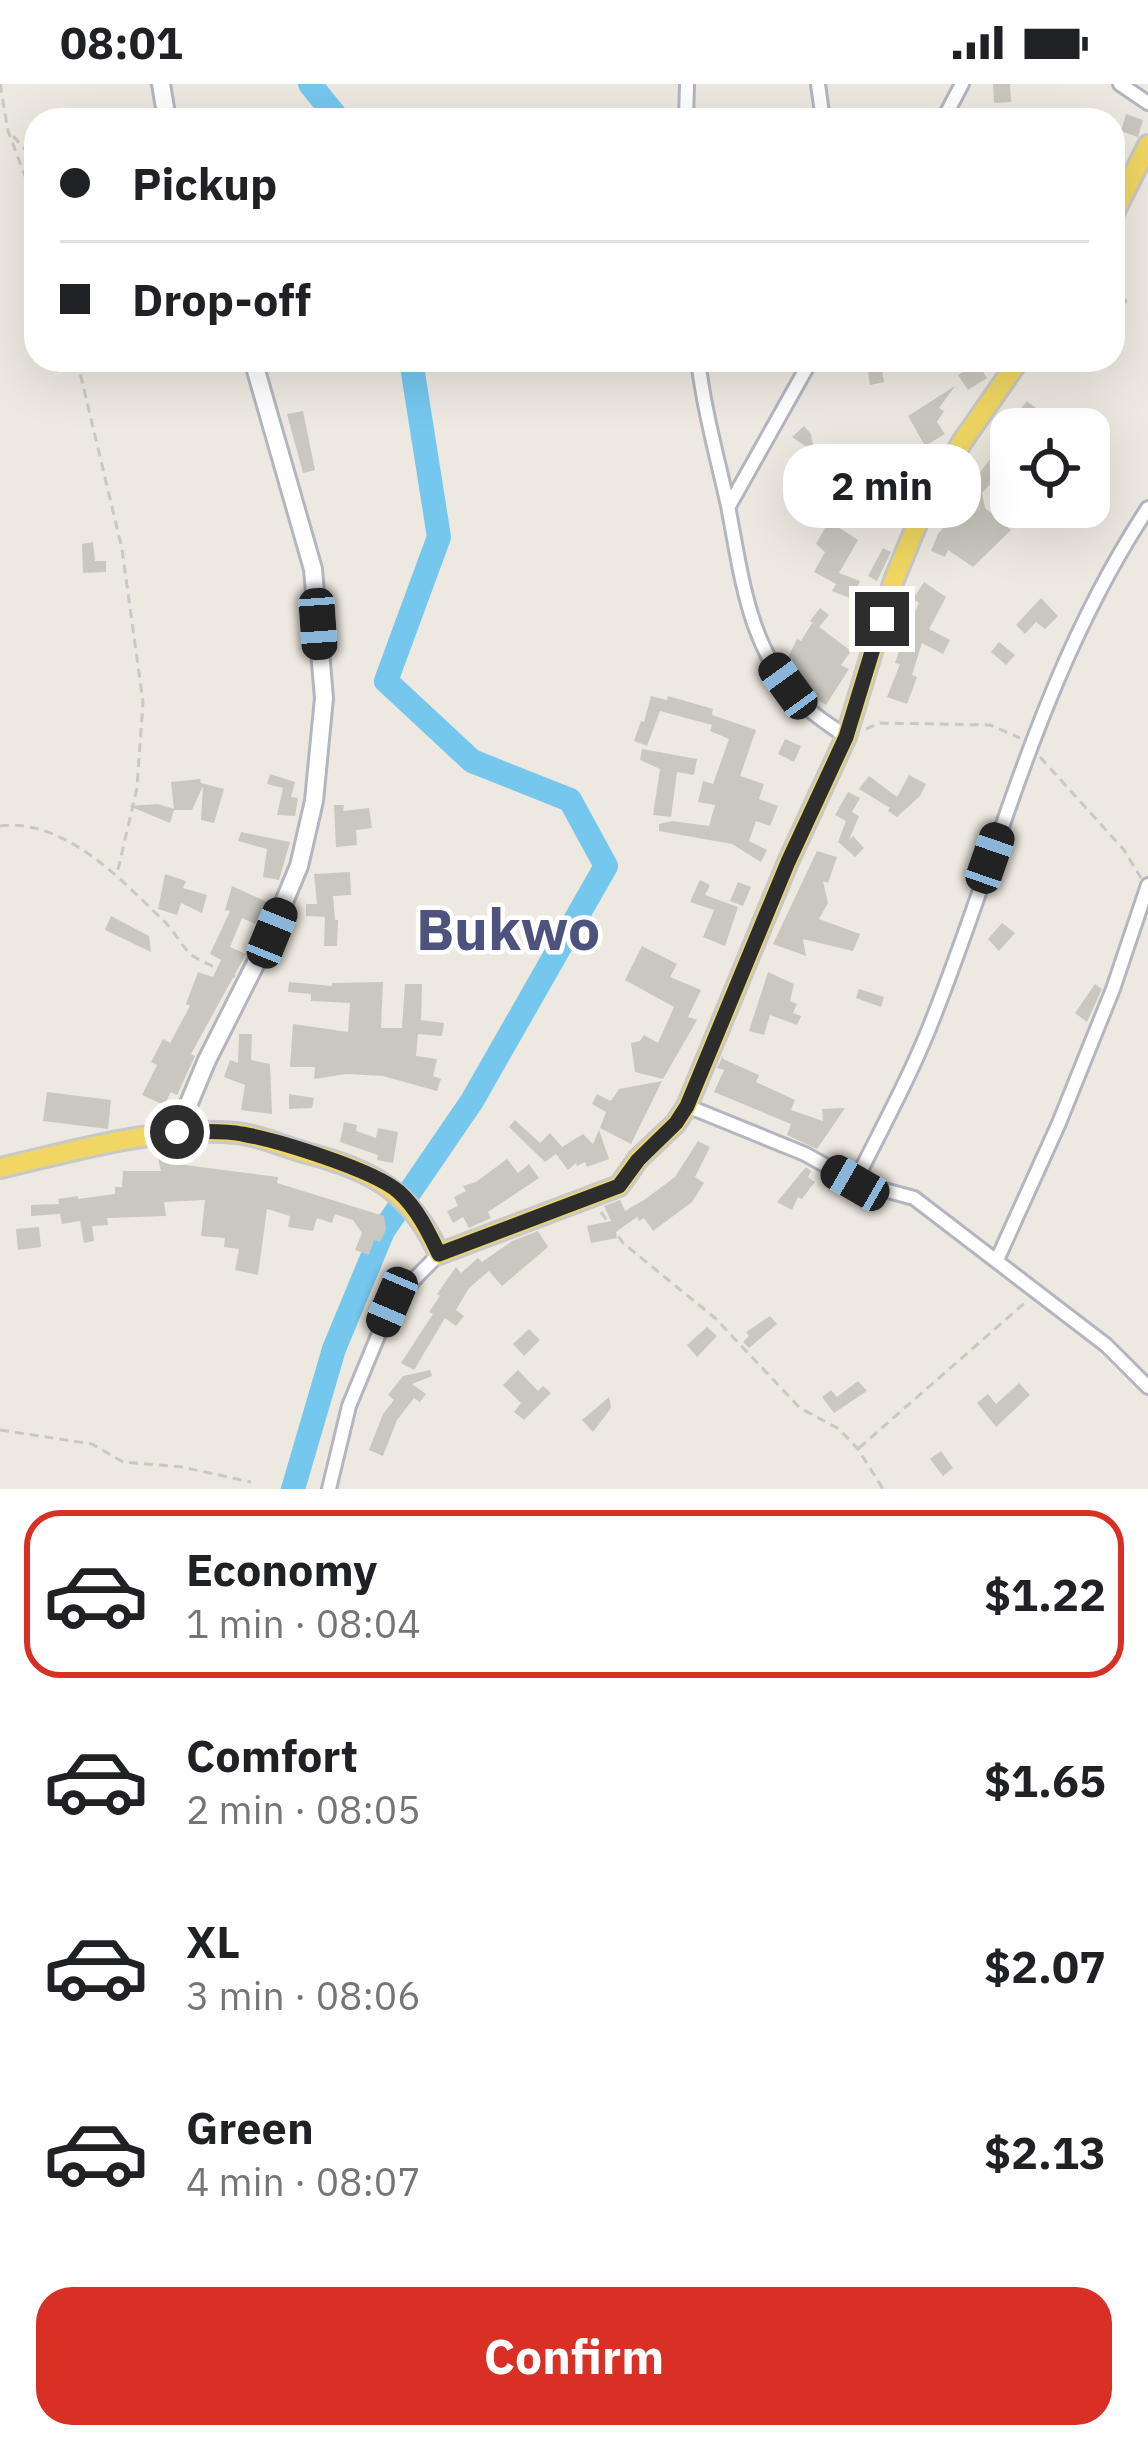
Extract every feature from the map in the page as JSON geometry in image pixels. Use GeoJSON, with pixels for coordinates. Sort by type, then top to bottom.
{"type":"FeatureCollection","features":[{"type":"Feature","properties":{"kind":"main road"},"geometry":{"type":"LineString","coordinates":[[1125,190],[1148,145]]}},
{"type":"Feature","properties":{"kind":"main road"},"geometry":{"type":"LineString","coordinates":[[177,1132],[299,866],[314,801],[324,698],[313,569],[256,372]]}},
{"type":"Feature","properties":{"kind":"main road"},"geometry":{"type":"LineString","coordinates":[[0,1168],[133,1137],[241,1133],[334,1160],[398,1190],[427,1228],[439,1254],[619,1186],[687,1106],[788,862],[846,737],[894,580],[924,507],[1011,372]]}},
{"type":"Feature","properties":{"kind":"street"},"geometry":{"type":"LineString","coordinates":[[1120,84],[1148,103]]}},
{"type":"Feature","properties":{"kind":"street"},"geometry":{"type":"LineString","coordinates":[[699,372],[705,419],[750,620],[768,658],[803,705],[846,737]]}},
{"type":"Feature","properties":{"kind":"street"},"geometry":{"type":"LineString","coordinates":[[728,508],[804,372]]}},
{"type":"Feature","properties":{"kind":"street"},"geometry":{"type":"LineString","coordinates":[[855,1183],[933,1018],[1029,742],[1097,591],[1148,508]]}},
{"type":"Feature","properties":{"kind":"street"},"geometry":{"type":"LineString","coordinates":[[997,1260],[1067,1104],[1148,886]]}},
{"type":"Feature","properties":{"kind":"street"},"geometry":{"type":"LineString","coordinates":[[687,1106],[805,1154],[855,1183],[914,1198],[1106,1346],[1148,1387]]}},
{"type":"Feature","properties":{"kind":"street"},"geometry":{"type":"LineString","coordinates":[[329,1489],[349,1406],[392,1302],[439,1254]]}},
{"type":"Feature","properties":{"kind":"path"},"geometry":{"type":"LineString","coordinates":[[0,84],[8,131],[24,174]]}},
{"type":"Feature","properties":{"kind":"path"},"geometry":{"type":"LineString","coordinates":[[0,124],[24,148]]}},
{"type":"Feature","properties":{"kind":"path"},"geometry":{"type":"LineString","coordinates":[[80,372],[122,550],[143,702],[137,788],[117,874]]}},
{"type":"Feature","properties":{"kind":"path"},"geometry":{"type":"LineString","coordinates":[[846,737],[880,723],[942,722],[990,725],[1029,742],[1124,850],[1148,886]]}},
{"type":"Feature","properties":{"kind":"path"},"geometry":{"type":"LineString","coordinates":[[0,826],[20,823],[51,832],[117,874],[190,955],[248,982]]}},
{"type":"Feature","properties":{"kind":"path"},"geometry":{"type":"LineString","coordinates":[[588,1197],[623,1243],[706,1310],[800,1408],[838,1430],[858,1449],[883,1489]]}},
{"type":"Feature","properties":{"kind":"path"},"geometry":{"type":"LineString","coordinates":[[858,1449],[1039,1292]]}},
{"type":"Feature","properties":{"kind":"path"},"geometry":{"type":"LineString","coordinates":[[0,1430],[92,1444],[123,1462],[182,1467],[251,1482]]}},
{"type":"Feature","properties":{"kind":"building"},"geometry":{"type":"Polygon","coordinates":[[[993,84],[1010,84],[1011,102],[994,103],[993,84]]]}},
{"type":"Feature","properties":{"kind":"building"},"geometry":{"type":"Polygon","coordinates":[[[1125,117],[1143,120],[1138,137],[1125,132],[1125,117]]]}},
{"type":"Feature","properties":{"kind":"building"},"geometry":{"type":"Polygon","coordinates":[[[868,372],[882,372],[884,382],[870,385],[868,372]]]}},
{"type":"Feature","properties":{"kind":"building"},"geometry":{"type":"Polygon","coordinates":[[[983,372],[987,378],[968,390],[958,375],[983,372]]]}},
{"type":"Feature","properties":{"kind":"building"},"geometry":{"type":"Polygon","coordinates":[[[955,386],[939,408],[944,411],[937,422],[945,434],[925,446],[908,416],[955,386]]]}},
{"type":"Feature","properties":{"kind":"building"},"geometry":{"type":"Polygon","coordinates":[[[303,411],[315,470],[303,473],[287,414],[303,411]]]}},
{"type":"Feature","properties":{"kind":"building"},"geometry":{"type":"Polygon","coordinates":[[[804,426],[811,434],[814,452],[792,437],[804,426]]]}},
{"type":"Feature","properties":{"kind":"building"},"geometry":{"type":"Polygon","coordinates":[[[893,458],[920,477],[911,492],[881,468],[893,458]]]}},
{"type":"Feature","properties":{"kind":"building"},"geometry":{"type":"Polygon","coordinates":[[[990,459],[990,484],[982,493],[990,528],[1011,530],[973,567],[948,550],[945,557],[931,551],[938,534],[976,488],[971,484],[990,459]]]}},
{"type":"Feature","properties":{"kind":"building"},"geometry":{"type":"Polygon","coordinates":[[[829,521],[858,540],[839,573],[860,581],[852,599],[832,591],[836,584],[814,572],[825,552],[816,544],[829,521]]]}},
{"type":"Feature","properties":{"kind":"building"},"geometry":{"type":"Polygon","coordinates":[[[93,542],[95,561],[106,561],[106,572],[83,573],[82,544],[93,542]]]}},
{"type":"Feature","properties":{"kind":"building"},"geometry":{"type":"Polygon","coordinates":[[[883,548],[891,552],[877,581],[868,576],[883,548]]]}},
{"type":"Feature","properties":{"kind":"building"},"geometry":{"type":"Polygon","coordinates":[[[924,582],[946,597],[929,629],[950,640],[943,654],[922,643],[907,704],[887,697],[906,630],[919,603],[913,599],[924,582]]]}},
{"type":"Feature","properties":{"kind":"building"},"geometry":{"type":"Polygon","coordinates":[[[1041,598],[1058,616],[1045,629],[1036,622],[1025,634],[1016,625],[1041,598]]]}},
{"type":"Feature","properties":{"kind":"building"},"geometry":{"type":"Polygon","coordinates":[[[820,608],[829,615],[819,627],[851,651],[841,665],[849,669],[826,705],[804,690],[805,680],[785,664],[797,639],[801,641],[812,623],[816,625],[810,621],[820,608]]]}},
{"type":"Feature","properties":{"kind":"building"},"geometry":{"type":"Polygon","coordinates":[[[999,642],[1015,655],[1006,665],[991,652],[999,642]]]}},
{"type":"Feature","properties":{"kind":"building"},"geometry":{"type":"Polygon","coordinates":[[[651,696],[713,709],[712,715],[756,730],[740,776],[764,784],[759,799],[778,806],[770,826],[756,821],[749,841],[767,850],[761,862],[732,844],[659,831],[659,824],[672,821],[709,826],[715,805],[698,802],[703,781],[713,784],[729,739],[710,731],[712,725],[660,711],[647,746],[634,741],[651,696]]]}},
{"type":"Feature","properties":{"kind":"building"},"geometry":{"type":"Polygon","coordinates":[[[785,739],[801,746],[794,762],[778,754],[785,739]]]}},
{"type":"Feature","properties":{"kind":"building"},"geometry":{"type":"Polygon","coordinates":[[[642,749],[697,759],[694,775],[677,772],[671,817],[653,815],[660,769],[640,760],[642,749]]]}},
{"type":"Feature","properties":{"kind":"building"},"geometry":{"type":"Polygon","coordinates":[[[270,774],[295,782],[291,797],[298,798],[295,816],[277,815],[283,788],[267,784],[270,774]]]}},
{"type":"Feature","properties":{"kind":"building"},"geometry":{"type":"Polygon","coordinates":[[[909,775],[926,784],[897,817],[859,789],[869,776],[897,797],[909,775]]]}},
{"type":"Feature","properties":{"kind":"building"},"geometry":{"type":"Polygon","coordinates":[[[200,779],[224,789],[214,823],[201,820],[203,786],[192,810],[174,810],[170,823],[129,806],[158,804],[174,809],[171,782],[200,779]]]}},
{"type":"Feature","properties":{"kind":"building"},"geometry":{"type":"Polygon","coordinates":[[[848,792],[860,798],[852,812],[859,816],[849,840],[853,836],[864,848],[855,857],[838,842],[846,821],[835,815],[848,792]]]}},
{"type":"Feature","properties":{"kind":"building"},"geometry":{"type":"Polygon","coordinates":[[[334,805],[344,805],[343,811],[369,808],[372,828],[356,830],[357,845],[336,847],[334,805]]]}},
{"type":"Feature","properties":{"kind":"building"},"geometry":{"type":"Polygon","coordinates":[[[241,832],[290,842],[279,880],[263,877],[267,849],[238,841],[241,832]]]}},
{"type":"Feature","properties":{"kind":"building"},"geometry":{"type":"Polygon","coordinates":[[[817,851],[837,857],[828,883],[823,881],[828,903],[819,919],[860,934],[853,951],[803,939],[806,956],[773,944],[817,851]]]}},
{"type":"Feature","properties":{"kind":"building"},"geometry":{"type":"Polygon","coordinates":[[[350,872],[351,895],[333,896],[337,946],[324,946],[325,917],[306,916],[306,904],[317,904],[314,874],[350,872]]]}},
{"type":"Feature","properties":{"kind":"building"},"geometry":{"type":"Polygon","coordinates":[[[165,874],[186,881],[183,888],[207,895],[202,913],[181,903],[177,915],[158,909],[165,874]]]}},
{"type":"Feature","properties":{"kind":"building"},"geometry":{"type":"Polygon","coordinates":[[[700,880],[710,885],[705,895],[738,907],[725,946],[703,937],[714,910],[690,902],[700,880]]]}},
{"type":"Feature","properties":{"kind":"building"},"geometry":{"type":"Polygon","coordinates":[[[738,882],[751,887],[743,906],[730,901],[738,882]]]}},
{"type":"Feature","properties":{"kind":"building"},"geometry":{"type":"Polygon","coordinates":[[[232,886],[267,902],[255,924],[242,918],[230,947],[246,954],[191,1054],[195,1056],[177,1095],[171,1092],[164,1105],[142,1095],[157,1065],[151,1062],[163,1039],[170,1043],[190,1006],[186,1004],[198,972],[213,977],[221,960],[210,954],[230,911],[225,910],[232,886]]]}},
{"type":"Feature","properties":{"kind":"building"},"geometry":{"type":"Polygon","coordinates":[[[111,916],[149,936],[151,952],[105,930],[111,916]]]}},
{"type":"Feature","properties":{"kind":"building"},"geometry":{"type":"Polygon","coordinates":[[[1002,923],[1015,933],[999,951],[988,939],[1002,923]]]}},
{"type":"Feature","properties":{"kind":"building"},"geometry":{"type":"Polygon","coordinates":[[[642,946],[677,964],[670,977],[701,990],[688,1017],[697,1020],[663,1079],[635,1072],[631,1043],[644,1035],[658,1043],[674,1007],[625,980],[642,946]]]}},
{"type":"Feature","properties":{"kind":"building"},"geometry":{"type":"Polygon","coordinates":[[[768,972],[794,984],[790,1001],[797,1004],[793,1013],[801,1016],[797,1025],[770,1015],[764,1035],[749,1031],[768,972]]]}},
{"type":"Feature","properties":{"kind":"building"},"geometry":{"type":"Polygon","coordinates":[[[289,982],[332,986],[383,982],[381,1028],[402,1028],[405,984],[422,984],[421,1020],[444,1023],[442,1036],[418,1034],[416,1056],[437,1059],[433,1076],[441,1079],[437,1091],[383,1076],[346,1074],[314,1079],[315,1067],[290,1067],[293,1024],[348,1032],[350,1003],[311,1001],[311,994],[288,992],[289,982]]]}},
{"type":"Feature","properties":{"kind":"building"},"geometry":{"type":"Polygon","coordinates":[[[1095,984],[1102,989],[1087,1022],[1075,1013],[1095,984]]]}},
{"type":"Feature","properties":{"kind":"building"},"geometry":{"type":"Polygon","coordinates":[[[859,989],[884,997],[881,1007],[856,998],[859,989]]]}},
{"type":"Feature","properties":{"kind":"building"},"geometry":{"type":"Polygon","coordinates":[[[239,1034],[252,1034],[251,1060],[270,1064],[272,1114],[241,1110],[245,1085],[224,1077],[230,1060],[238,1063],[239,1034]]]}},
{"type":"Feature","properties":{"kind":"building"},"geometry":{"type":"Polygon","coordinates":[[[723,1055],[759,1075],[756,1082],[795,1100],[791,1110],[823,1121],[822,1109],[845,1108],[817,1149],[787,1135],[791,1124],[714,1092],[724,1070],[717,1068],[723,1055]]]}},
{"type":"Feature","properties":{"kind":"building"},"geometry":{"type":"Polygon","coordinates":[[[662,1081],[631,1144],[600,1128],[606,1112],[592,1104],[597,1094],[611,1101],[619,1089],[662,1081]]]}},
{"type":"Feature","properties":{"kind":"building"},"geometry":{"type":"Polygon","coordinates":[[[47,1092],[111,1100],[108,1129],[43,1121],[47,1092]]]}},
{"type":"Feature","properties":{"kind":"building"},"geometry":{"type":"Polygon","coordinates":[[[289,1094],[314,1098],[312,1108],[289,1109],[289,1094]]]}},
{"type":"Feature","properties":{"kind":"building"},"geometry":{"type":"Polygon","coordinates":[[[515,1120],[540,1143],[550,1133],[562,1147],[583,1134],[593,1144],[599,1130],[609,1159],[587,1167],[585,1162],[576,1163],[568,1170],[556,1154],[545,1162],[509,1127],[515,1120]]]}},
{"type":"Feature","properties":{"kind":"building"},"geometry":{"type":"Polygon","coordinates":[[[344,1122],[376,1138],[378,1128],[398,1132],[393,1163],[340,1142],[344,1122]]]}},
{"type":"Feature","properties":{"kind":"building"},"geometry":{"type":"Polygon","coordinates":[[[698,1141],[710,1147],[695,1177],[704,1183],[692,1202],[653,1231],[644,1218],[639,1221],[637,1217],[616,1232],[617,1238],[591,1243],[587,1226],[611,1221],[604,1206],[620,1200],[625,1211],[644,1200],[675,1177],[698,1141]]]}},
{"type":"Feature","properties":{"kind":"building"},"geometry":{"type":"Polygon","coordinates":[[[169,1156],[170,1163],[278,1177],[277,1183],[384,1216],[386,1230],[380,1242],[374,1240],[369,1255],[355,1250],[362,1233],[353,1220],[335,1214],[332,1223],[317,1218],[313,1231],[288,1227],[290,1216],[267,1209],[258,1275],[235,1270],[239,1249],[224,1247],[225,1238],[201,1236],[205,1200],[164,1202],[166,1216],[107,1218],[108,1225],[92,1226],[94,1241],[84,1243],[80,1221],[62,1224],[60,1214],[31,1216],[31,1205],[115,1194],[115,1187],[122,1187],[123,1171],[161,1171],[158,1159],[169,1156]]]}},
{"type":"Feature","properties":{"kind":"building"},"geometry":{"type":"Polygon","coordinates":[[[507,1159],[518,1173],[529,1164],[539,1178],[488,1212],[491,1218],[469,1228],[463,1217],[453,1223],[447,1211],[458,1206],[454,1197],[466,1191],[463,1186],[507,1159]]]}},
{"type":"Feature","properties":{"kind":"building"},"geometry":{"type":"Polygon","coordinates":[[[806,1167],[815,1182],[802,1199],[798,1197],[792,1210],[777,1202],[806,1167]]]}},
{"type":"Feature","properties":{"kind":"building"},"geometry":{"type":"Polygon","coordinates":[[[39,1227],[41,1247],[18,1250],[16,1229],[39,1227]]]}},
{"type":"Feature","properties":{"kind":"building"},"geometry":{"type":"Polygon","coordinates":[[[538,1231],[548,1247],[502,1286],[489,1271],[469,1288],[456,1310],[464,1316],[456,1326],[445,1318],[414,1370],[401,1363],[456,1267],[461,1273],[478,1258],[482,1262],[512,1241],[538,1231]]]}},
{"type":"Feature","properties":{"kind":"building"},"geometry":{"type":"Polygon","coordinates":[[[770,1316],[777,1324],[749,1348],[743,1342],[749,1336],[746,1332],[770,1316]]]}},
{"type":"Feature","properties":{"kind":"building"},"geometry":{"type":"Polygon","coordinates":[[[707,1327],[717,1336],[697,1357],[687,1345],[707,1327]]]}},
{"type":"Feature","properties":{"kind":"building"},"geometry":{"type":"Polygon","coordinates":[[[529,1329],[540,1340],[524,1356],[513,1344],[529,1329]]]}},
{"type":"Feature","properties":{"kind":"building"},"geometry":{"type":"Polygon","coordinates":[[[430,1370],[432,1376],[412,1384],[426,1394],[420,1402],[414,1398],[397,1420],[383,1456],[369,1450],[394,1400],[388,1395],[403,1376],[430,1370]]]}},
{"type":"Feature","properties":{"kind":"building"},"geometry":{"type":"Polygon","coordinates":[[[518,1370],[538,1391],[543,1386],[551,1393],[524,1420],[514,1412],[521,1403],[503,1385],[518,1370]]]}},
{"type":"Feature","properties":{"kind":"building"},"geometry":{"type":"Polygon","coordinates":[[[858,1381],[867,1391],[834,1413],[822,1397],[831,1390],[837,1397],[858,1381]]]}},
{"type":"Feature","properties":{"kind":"building"},"geometry":{"type":"Polygon","coordinates":[[[1019,1383],[1030,1395],[996,1427],[977,1403],[988,1394],[996,1404],[1019,1383]]]}},
{"type":"Feature","properties":{"kind":"building"},"geometry":{"type":"Polygon","coordinates":[[[609,1397],[611,1408],[593,1432],[582,1420],[609,1397]]]}},
{"type":"Feature","properties":{"kind":"building"},"geometry":{"type":"Polygon","coordinates":[[[941,1451],[953,1468],[943,1476],[930,1459],[941,1451]]]}},
{"type":"Feature","properties":{"kind":"waterway"},"geometry":{"type":"LineString","coordinates":[[310,84],[329,108]]}},
{"type":"Feature","properties":{"kind":"waterway"},"geometry":{"type":"LineString","coordinates":[[293,1489],[334,1349],[383,1231],[472,1101],[606,866],[570,800],[472,761],[386,681],[439,537],[413,372]]}},
{"type":"Feature","properties":{"kind":"district","name":"Bukwo"},"geometry":{"type":"Point","coordinates":[508,930]}},
{"type":"Feature","properties":{"kind":"route"},"geometry":{"type":"LineString","coordinates":[[177,1132],[241,1133],[334,1160],[398,1190],[427,1228],[439,1254],[619,1186],[687,1106],[788,862],[846,737],[882,619]]}}]}
